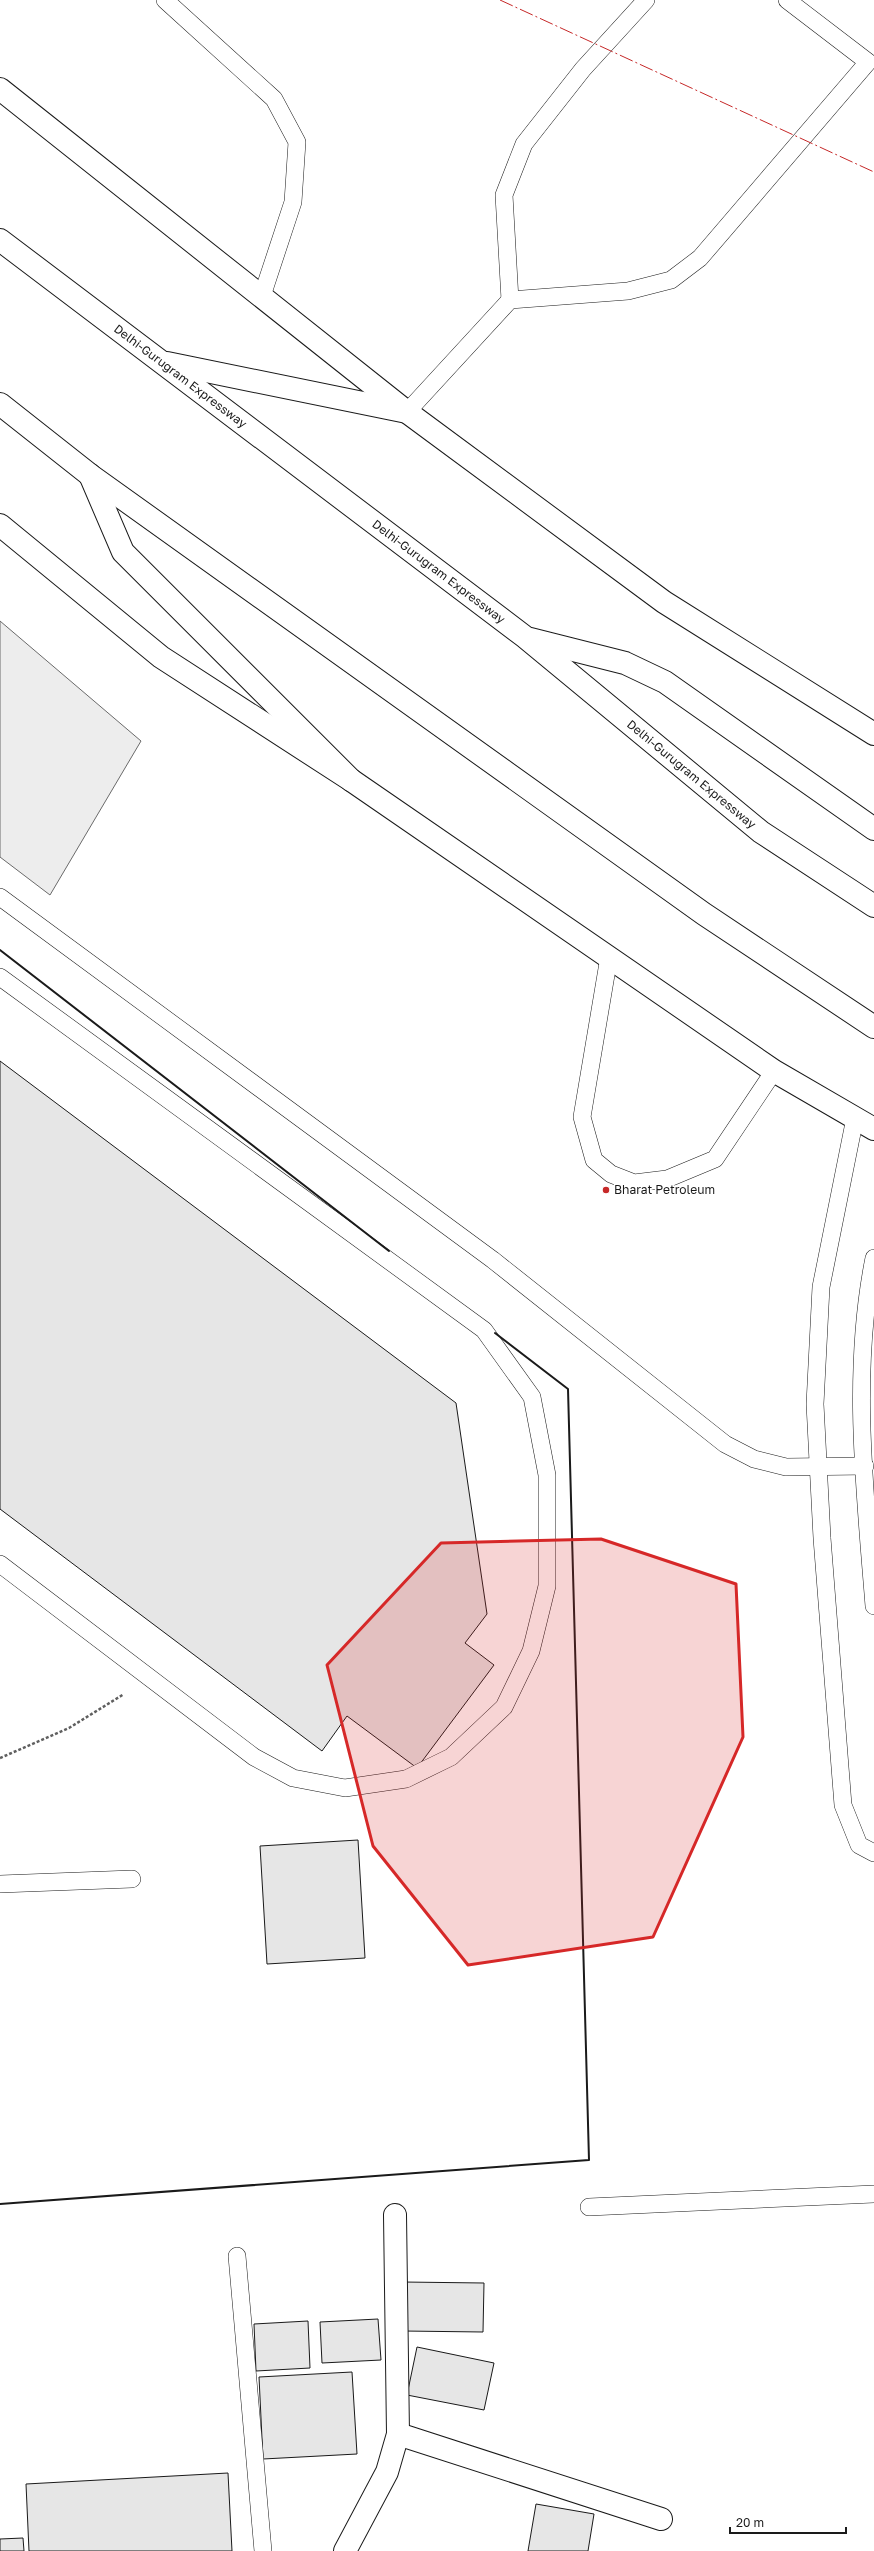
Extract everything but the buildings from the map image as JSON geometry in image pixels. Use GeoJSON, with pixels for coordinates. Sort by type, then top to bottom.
{"type":"FeatureCollection","features":[{"type":"Feature","properties":{"kind":"main road"},"geometry":{"type":"LineString","coordinates":[[0,89],[407,412],[664,602],[874,734]]}},
{"type":"Feature","properties":{"kind":"main road","name":"Delhi-Gurugram Expressway"},"geometry":{"type":"LineString","coordinates":[[0,240],[525,638],[761,832],[874,906]]}},
{"type":"Feature","properties":{"kind":"main road"},"geometry":{"type":"LineString","coordinates":[[161,362],[407,412]]}},
{"type":"Feature","properties":{"kind":"main road"},"geometry":{"type":"LineString","coordinates":[[0,404],[90,474],[704,914],[874,1027]]}},
{"type":"Feature","properties":{"kind":"main road"},"geometry":{"type":"LineString","coordinates":[[90,474],[122,552],[351,780]]}},
{"type":"Feature","properties":{"kind":"main road"},"geometry":{"type":"LineString","coordinates":[[0,525],[161,657],[351,780],[774,1071],[874,1129]]}},
{"type":"Feature","properties":{"kind":"main road"},"geometry":{"type":"LineString","coordinates":[[525,638],[625,663],[666,682],[874,829]]}},
{"type":"Feature","properties":{"kind":"main road"},"geometry":{"type":"LineString","coordinates":[[345,2551],[387,2472],[398,2434],[395,2215]]}},
{"type":"Feature","properties":{"kind":"main road"},"geometry":{"type":"LineString","coordinates":[[398,2434],[661,2519]]}},
{"type":"Feature","properties":{"kind":"lane"},"geometry":{"type":"LineString","coordinates":[[165,0],[274,99],[297,142],[292,202],[262,296]]}},
{"type":"Feature","properties":{"kind":"lane"},"geometry":{"type":"LineString","coordinates":[[510,300],[504,195],[524,144],[583,69],[646,0]]}},
{"type":"Feature","properties":{"kind":"lane"},"geometry":{"type":"LineString","coordinates":[[407,412],[510,300],[628,291],[671,280],[700,258],[871,59],[787,0]]}},
{"type":"Feature","properties":{"kind":"lane"},"geometry":{"type":"LineString","coordinates":[[0,897],[493,1260],[725,1444],[754,1460],[786,1467],[818,1468],[865,1466]]}},
{"type":"Feature","properties":{"kind":"lane"},"geometry":{"type":"LineString","coordinates":[[609,957],[582,1117],[594,1160],[611,1174],[634,1183],[667,1179],[715,1159],[774,1071]]}},
{"type":"Feature","properties":{"kind":"lane"},"geometry":{"type":"LineString","coordinates":[[0,977],[484,1330],[532,1397],[547,1475],[547,1586],[531,1651],[504,1707],[451,1757],[406,1779],[345,1788],[294,1778],[254,1757],[0,1564]]}},
{"type":"Feature","properties":{"kind":"lane"},"geometry":{"type":"LineString","coordinates":[[855,1118],[821,1287],[815,1404],[818,1468],[843,1805],[860,1845],[874,1853]]}},
{"type":"Feature","properties":{"kind":"lane"},"geometry":{"type":"LineString","coordinates":[[874,1258],[867,1293],[862,1404],[874,1606]]}},
{"type":"Feature","properties":{"kind":"lane"},"geometry":{"type":"LineString","coordinates":[[0,1884],[132,1880]]}},
{"type":"Feature","properties":{"kind":"lane"},"geometry":{"type":"LineString","coordinates":[[588,2207],[874,2194]]}},
{"type":"Feature","properties":{"kind":"lane"},"geometry":{"type":"LineString","coordinates":[[237,2256],[263,2551]]}},
{"type":"Feature","properties":{"kind":"path"},"geometry":{"type":"LineString","coordinates":[[0,1758],[69,1728],[149,1678]]}},
{"type":"Feature","properties":{"kind":"highlighted area"},"geometry":{"type":"Polygon","coordinates":[[[601,1539],[736,1584],[743,1737],[653,1937],[468,1965],[373,1846],[327,1665],[441,1543],[601,1539]]]}},
{"type":"Feature","properties":{"kind":"shaded area"},"geometry":{"type":"Polygon","coordinates":[[[0,621],[141,741],[50,895],[0,857],[0,621]]]}},
{"type":"Feature","properties":{"kind":"wall"},"geometry":{"type":"LineString","coordinates":[[0,950],[389,1251]]}},
{"type":"Feature","properties":{"kind":"wall"},"geometry":{"type":"LineString","coordinates":[[0,2204],[589,2160],[568,1389],[495,1333]]}},
{"type":"Feature","properties":{"kind":"power"},"geometry":{"type":"LineString","coordinates":[[500,0],[874,172]]}},
{"type":"Feature","properties":{"kind":"place","name":"Bharat Petroleum"},"geometry":{"type":"Point","coordinates":[606,1190]}}]}
